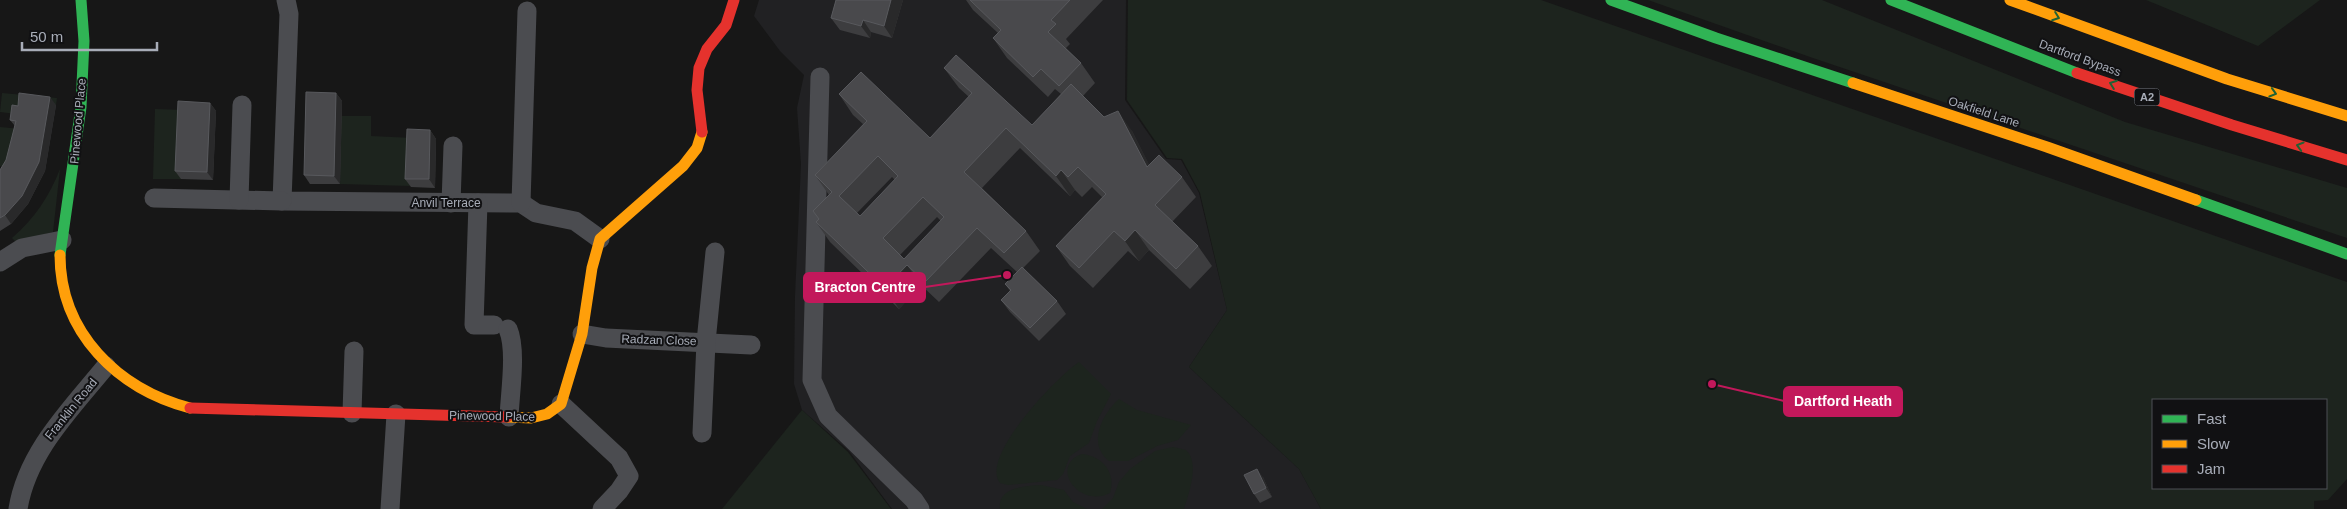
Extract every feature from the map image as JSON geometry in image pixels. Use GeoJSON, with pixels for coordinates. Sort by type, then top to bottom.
{"type":"FeatureCollection","features":[{"type":"Feature","properties":{"kind":"main road","name":"Pinewood Place"},"geometry":{"type":"LineString","coordinates":[[81,0],[84,42],[78,138],[62,240],[60,268],[72,315],[81,333],[106,366],[133,386],[172,405],[196,409],[539,417],[561,404]]}},
{"type":"Feature","properties":{"kind":"main road"},"geometry":{"type":"LineString","coordinates":[[561,404],[582,334],[592,268],[600,239],[683,166],[697,148],[702,131],[697,95],[699,70],[707,49],[726,25],[734,0]]}},
{"type":"Feature","properties":{"kind":"main road","name":"Oakfield Lane"},"geometry":{"type":"LineString","coordinates":[[1611,0],[1716,38],[2047,147],[2347,254]]}},
{"type":"Feature","properties":{"kind":"main road"},"geometry":{"type":"LineString","coordinates":[[1879,0],[1951,25]]}},
{"type":"Feature","properties":{"kind":"main road","name":"Dartford Bypass"},"geometry":{"type":"LineString","coordinates":[[1891,0],[1951,25],[2214,121],[2347,160]]}},
{"type":"Feature","properties":{"kind":"main road"},"geometry":{"type":"LineString","coordinates":[[2010,0],[2227,79],[2347,116]]}},
{"type":"Feature","properties":{"kind":"main road"},"geometry":{"type":"LineString","coordinates":[[2098,19],[2227,79]]}},
{"type":"Feature","properties":{"kind":"street"},"geometry":{"type":"LineString","coordinates":[[282,201],[289,14],[286,0]]}},
{"type":"Feature","properties":{"kind":"street"},"geometry":{"type":"LineString","coordinates":[[521,203],[527,11]]}},
{"type":"Feature","properties":{"kind":"street"},"geometry":{"type":"LineString","coordinates":[[820,77],[812,380],[828,416],[914,500],[920,509]]}},
{"type":"Feature","properties":{"kind":"street"},"geometry":{"type":"LineString","coordinates":[[239,200],[242,105]]}},
{"type":"Feature","properties":{"kind":"street"},"geometry":{"type":"LineString","coordinates":[[451,203],[453,146]]}},
{"type":"Feature","properties":{"kind":"street","name":"Anvil Terrace"},"geometry":{"type":"LineString","coordinates":[[154,198],[521,203],[536,213],[575,221],[600,239]]}},
{"type":"Feature","properties":{"kind":"street"},"geometry":{"type":"LineString","coordinates":[[478,203],[474,325],[501,327],[511,336],[509,417]]}},
{"type":"Feature","properties":{"kind":"street"},"geometry":{"type":"LineString","coordinates":[[0,262],[22,248],[62,240]]}},
{"type":"Feature","properties":{"kind":"street"},"geometry":{"type":"LineString","coordinates":[[715,252],[706,342],[752,345]]}},
{"type":"Feature","properties":{"kind":"street","name":"Radzan Close"},"geometry":{"type":"LineString","coordinates":[[582,334],[606,338],[706,342],[702,433]]}},
{"type":"Feature","properties":{"kind":"street"},"geometry":{"type":"LineString","coordinates":[[352,413],[354,351]]}},
{"type":"Feature","properties":{"kind":"street","name":"Franklin Road"},"geometry":{"type":"LineString","coordinates":[[18,509],[28,477],[47,437],[106,366]]}},
{"type":"Feature","properties":{"kind":"street"},"geometry":{"type":"LineString","coordinates":[[561,404],[619,458],[629,476],[619,491],[602,509]]}},
{"type":"Feature","properties":{"kind":"street"},"geometry":{"type":"LineString","coordinates":[[390,509],[396,414]]}},
{"type":"Feature","properties":{"kind":"shaded area"},"geometry":{"type":"Polygon","coordinates":[[[759,0],[1126,0],[1125,100],[1166,159],[1181,160],[1199,193],[1227,310],[1189,367],[1299,469],[1321,509],[892,509],[849,451],[802,410],[794,384],[795,296],[801,164],[797,108],[804,75],[780,51],[754,16],[759,0]]]}},
{"type":"Feature","properties":{"kind":"shaded area"},"geometry":{"type":"Polygon","coordinates":[[[1128,0],[1541,0],[2347,282],[2347,479],[2328,500],[2314,501],[2314,509],[1321,509],[1299,469],[1189,367],[1227,310],[1200,193],[1182,159],[1167,158],[1127,100],[1128,0]]]}},
{"type":"Feature","properties":{"kind":"shaded area"},"geometry":{"type":"Polygon","coordinates":[[[1648,0],[1822,0],[2125,122],[2347,188],[2347,238],[1813,58],[1648,0]]]}},
{"type":"Feature","properties":{"kind":"shaded area"},"geometry":{"type":"Polygon","coordinates":[[[2146,0],[2320,0],[2258,46],[2146,0]]]}},
{"type":"Feature","properties":{"kind":"shaded area"},"geometry":{"type":"Polygon","coordinates":[[[2,93],[57,98],[56,105],[26,102],[24,115],[0,112],[2,93]]]}},
{"type":"Feature","properties":{"kind":"shaded area"},"geometry":{"type":"Polygon","coordinates":[[[155,109],[184,110],[181,179],[153,179],[155,109]]]}},
{"type":"Feature","properties":{"kind":"shaded area"},"geometry":{"type":"Polygon","coordinates":[[[341,116],[371,116],[371,136],[413,138],[411,186],[340,184],[341,116]]]}},
{"type":"Feature","properties":{"kind":"shaded area"},"geometry":{"type":"Polygon","coordinates":[[[0,127],[21,129],[12,169],[0,166],[0,127]]]}},
{"type":"Feature","properties":{"kind":"shaded area"},"geometry":{"type":"Polygon","coordinates":[[[60,169],[53,232],[16,242],[12,238],[28,223],[40,207],[60,169]]]}},
{"type":"Feature","properties":{"kind":"shaded area"},"geometry":{"type":"Polygon","coordinates":[[[1079,362],[1111,394],[1097,421],[1089,443],[1070,456],[1063,474],[1057,480],[1008,485],[1000,483],[997,471],[1001,455],[1010,437],[1039,400],[1079,362]]]}},
{"type":"Feature","properties":{"kind":"shaded area"},"geometry":{"type":"Polygon","coordinates":[[[1119,399],[1137,410],[1191,425],[1178,440],[1157,446],[1128,461],[1109,461],[1102,454],[1099,446],[1099,429],[1107,413],[1119,399]]]}},
{"type":"Feature","properties":{"kind":"shaded area"},"geometry":{"type":"Polygon","coordinates":[[[802,410],[848,452],[891,509],[722,509],[802,410]]]}},
{"type":"Feature","properties":{"kind":"shaded area"},"geometry":{"type":"Polygon","coordinates":[[[1173,447],[1186,450],[1192,462],[1192,478],[1184,509],[1102,509],[1113,498],[1119,482],[1130,469],[1155,451],[1173,447]]]}},
{"type":"Feature","properties":{"kind":"shaded area"},"geometry":{"type":"Polygon","coordinates":[[[1082,454],[1096,458],[1106,467],[1111,479],[1110,493],[1098,496],[1087,495],[1078,491],[1072,484],[1068,475],[1068,467],[1072,459],[1082,454]]]}},
{"type":"Feature","properties":{"kind":"shaded area"},"geometry":{"type":"Polygon","coordinates":[[[1041,485],[1064,490],[1073,502],[1087,509],[1000,509],[1000,502],[1008,492],[1021,487],[1041,485]]]}},
{"type":"Feature","properties":{"kind":"building"},"geometry":{"type":"Polygon","coordinates":[[[836,0],[891,0],[884,26],[863,20],[861,26],[831,18],[836,0]]]}},
{"type":"Feature","properties":{"kind":"building"},"geometry":{"type":"Polygon","coordinates":[[[970,0],[1070,0],[1051,20],[1056,24],[1048,32],[1081,63],[1059,86],[1041,69],[1033,77],[993,38],[1001,30],[970,0]]]}},
{"type":"Feature","properties":{"kind":"building"},"geometry":{"type":"Polygon","coordinates":[[[956,55],[1032,125],[1071,84],[1104,117],[1118,111],[1147,167],[1159,155],[1182,177],[1155,205],[1198,246],[1176,269],[1135,230],[1125,241],[1114,231],[1079,268],[1056,246],[1106,194],[1078,167],[1068,177],[1061,170],[1056,176],[1006,128],[964,172],[1026,231],[1004,253],[977,228],[925,282],[907,265],[885,288],[816,222],[819,219],[813,211],[832,192],[815,175],[867,121],[839,94],[861,72],[930,138],[972,93],[944,68],[956,55]],[[878,156],[839,196],[860,216],[898,176],[878,156]],[[923,197],[883,238],[904,259],[944,217],[923,197]]]}},
{"type":"Feature","properties":{"kind":"building"},"geometry":{"type":"Polygon","coordinates":[[[306,92],[336,93],[334,176],[304,175],[306,92]]]}},
{"type":"Feature","properties":{"kind":"building"},"geometry":{"type":"Polygon","coordinates":[[[19,93],[50,97],[39,162],[22,196],[0,218],[0,170],[6,160],[16,121],[10,120],[12,105],[18,106],[19,93]]]}},
{"type":"Feature","properties":{"kind":"building"},"geometry":{"type":"Polygon","coordinates":[[[178,101],[210,103],[207,172],[175,171],[178,101]]]}},
{"type":"Feature","properties":{"kind":"building"},"geometry":{"type":"Polygon","coordinates":[[[407,129],[430,130],[429,179],[405,179],[407,129]]]}},
{"type":"Feature","properties":{"kind":"building"},"geometry":{"type":"Polygon","coordinates":[[[1022,267],[1057,301],[1030,328],[1001,300],[1011,290],[1005,284],[1022,267]]]}},
{"type":"Feature","properties":{"kind":"building"},"geometry":{"type":"Polygon","coordinates":[[[1257,469],[1266,488],[1254,494],[1244,475],[1257,469]]]}},
{"type":"Feature","properties":{"kind":"traffic: fast"},"geometry":{"type":"LineString","coordinates":[[60,255],[81,107],[84,41],[81,0]]}},
{"type":"Feature","properties":{"kind":"traffic: fast"},"geometry":{"type":"LineString","coordinates":[[1611,0],[1716,38],[1853,83]]}},
{"type":"Feature","properties":{"kind":"traffic: fast"},"geometry":{"type":"LineString","coordinates":[[1891,0],[2077,73]]}},
{"type":"Feature","properties":{"kind":"traffic: fast"},"geometry":{"type":"LineString","coordinates":[[2196,200],[2347,254]]}},
{"type":"Feature","properties":{"kind":"traffic: slow"},"geometry":{"type":"LineString","coordinates":[[2010,0],[2227,79],[2347,116]]}},
{"type":"Feature","properties":{"kind":"traffic: slow"},"geometry":{"type":"LineString","coordinates":[[1853,83],[2047,147],[2196,200]]}},
{"type":"Feature","properties":{"kind":"traffic: slow"},"geometry":{"type":"LineString","coordinates":[[507,417],[531,418],[547,414],[561,404],[582,334],[592,268],[600,239],[683,166],[697,148],[702,132]]}},
{"type":"Feature","properties":{"kind":"traffic: slow"},"geometry":{"type":"LineString","coordinates":[[60,255],[63,283],[70,309],[82,333],[98,354],[117,372],[139,387],[164,399],[190,408]]}},
{"type":"Feature","properties":{"kind":"traffic: jam"},"geometry":{"type":"LineString","coordinates":[[702,132],[697,90],[699,68],[707,49],[726,25],[734,0]]}},
{"type":"Feature","properties":{"kind":"traffic: jam"},"geometry":{"type":"LineString","coordinates":[[2077,73],[2232,125],[2347,160]]}},
{"type":"Feature","properties":{"kind":"traffic: jam"},"geometry":{"type":"LineString","coordinates":[[190,408],[507,417]]}},
{"type":"Feature","properties":{"kind":"place","name":"Bracton Centre"},"geometry":{"type":"Point","coordinates":[1007,275]}},
{"type":"Feature","properties":{"kind":"place","name":"Dartford Heath"},"geometry":{"type":"Point","coordinates":[1712,384]}}]}
